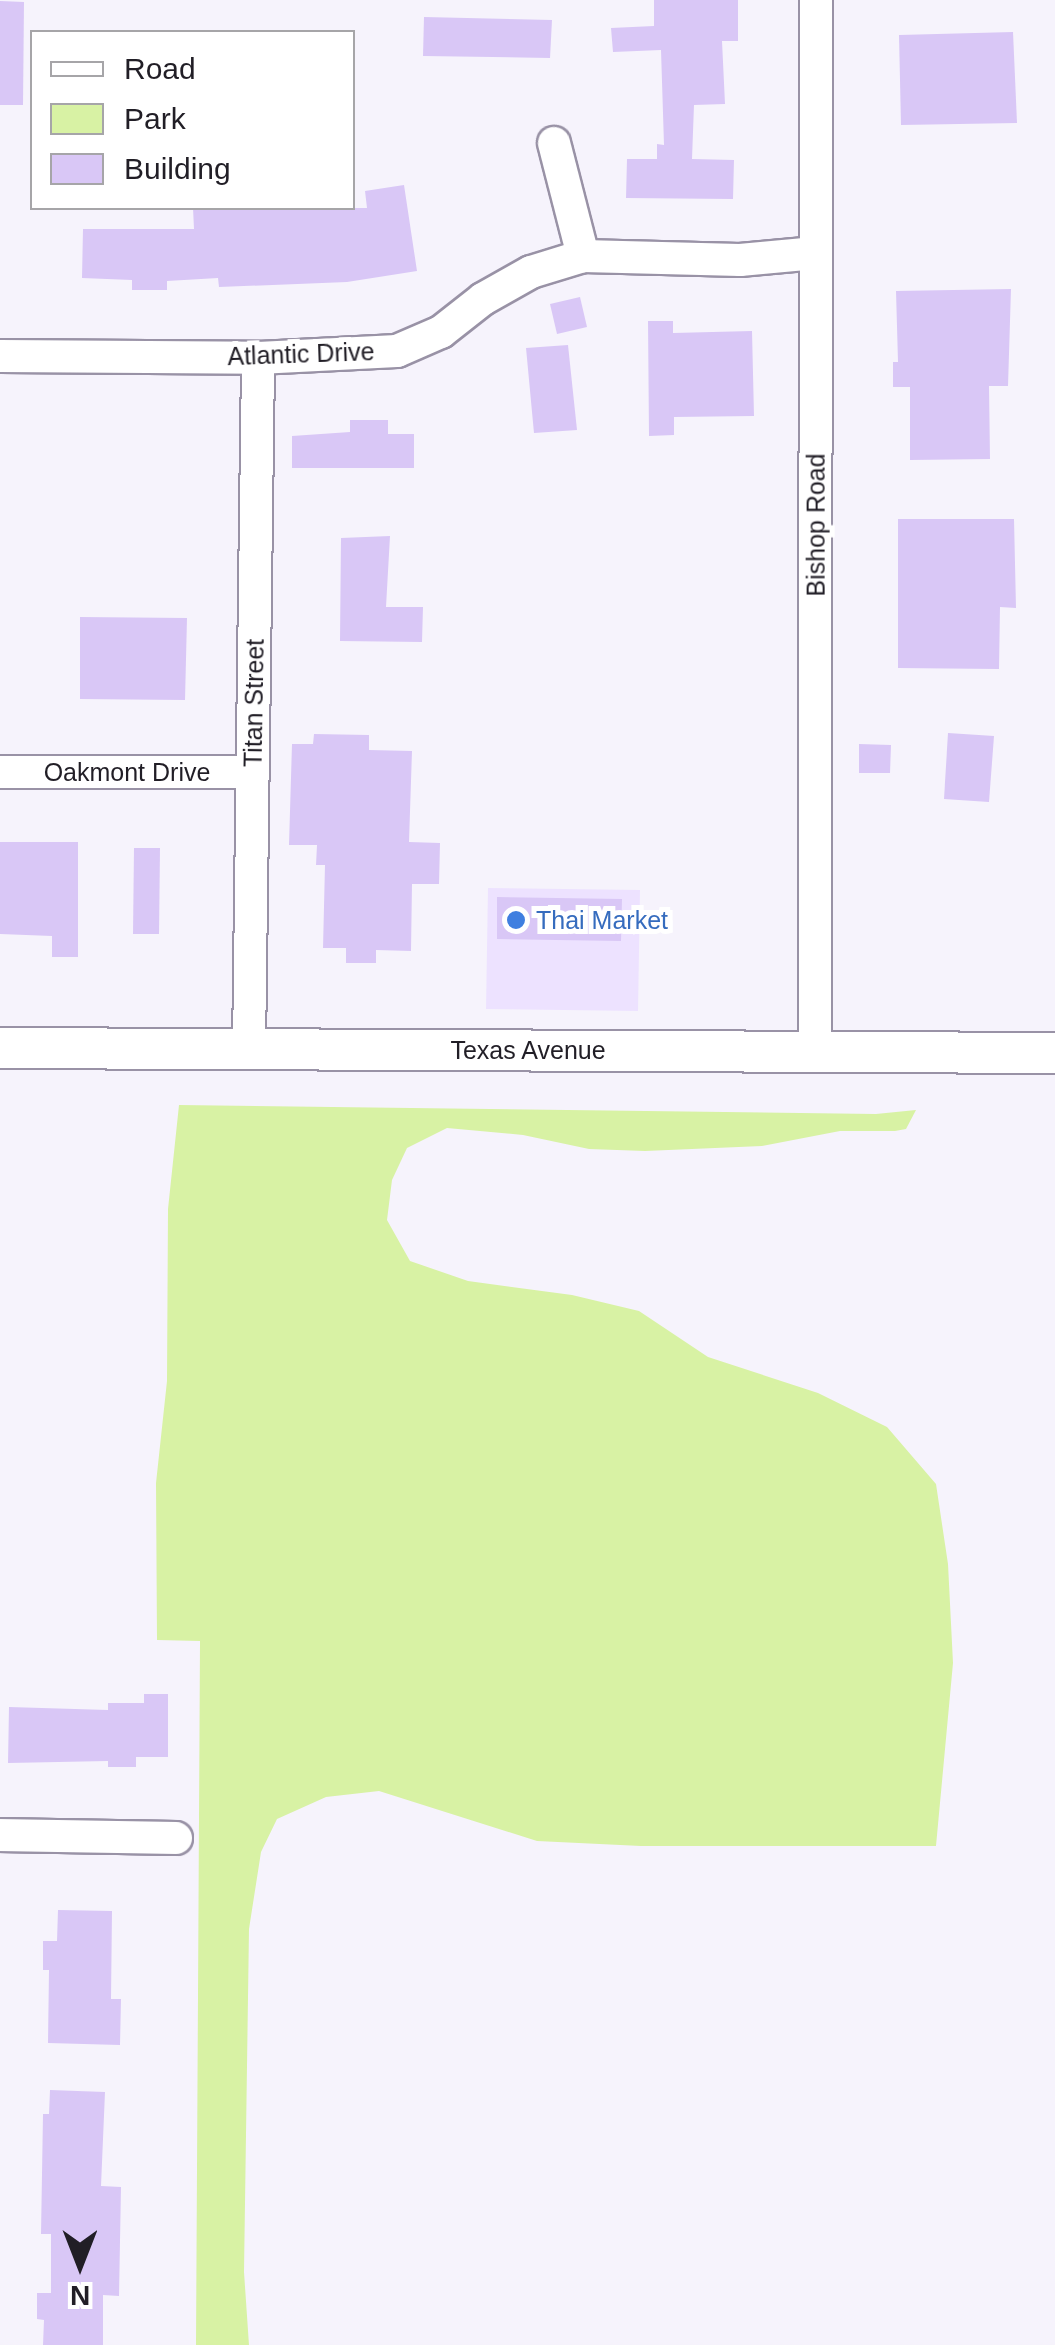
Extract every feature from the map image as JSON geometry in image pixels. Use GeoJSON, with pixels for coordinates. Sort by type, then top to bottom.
{"type":"FeatureCollection","features":[{"type":"Feature","properties":{"kind":"street","name":"Bishop Road"},"geometry":{"type":"LineString","coordinates":[[815,1050],[816,0]]}},
{"type":"Feature","properties":{"kind":"street"},"geometry":{"type":"LineString","coordinates":[[554,143],[583,256]]}},
{"type":"Feature","properties":{"kind":"street","name":"Atlantic Drive"},"geometry":{"type":"LineString","coordinates":[[0,356],[258,358],[397,351],[441,332],[483,299],[531,272],[583,256],[740,260],[816,253]]}},
{"type":"Feature","properties":{"kind":"street","name":"Titan Street"},"geometry":{"type":"LineString","coordinates":[[249,1049],[258,358]]}},
{"type":"Feature","properties":{"kind":"street","name":"Oakmont Drive"},"geometry":{"type":"LineString","coordinates":[[0,772],[254,772]]}},
{"type":"Feature","properties":{"kind":"street","name":"Texas Avenue"},"geometry":{"type":"LineString","coordinates":[[0,1048],[1055,1052]]}},
{"type":"Feature","properties":{"kind":"street"},"geometry":{"type":"LineString","coordinates":[[0,1835],[176,1838]]}},
{"type":"Feature","properties":{"kind":"shaded area"},"geometry":{"type":"Polygon","coordinates":[[[488,888],[640,890],[638,1011],[486,1009],[488,888]]]}},
{"type":"Feature","properties":{"kind":"green space"},"geometry":{"type":"Polygon","coordinates":[[[179,1105],[876,1114],[916,1110],[906,1129],[895,1131],[840,1131],[762,1146],[645,1151],[589,1149],[523,1135],[447,1128],[407,1148],[392,1180],[387,1220],[410,1261],[468,1281],[572,1295],[639,1311],[708,1357],[818,1393],[887,1427],[936,1484],[948,1564],[953,1663],[936,1846],[641,1846],[537,1841],[379,1791],[326,1797],[277,1819],[261,1852],[249,1929],[244,2272],[249,2345],[196,2345],[200,1641],[157,1640],[156,1483],[167,1381],[168,1209],[179,1105]]]}},
{"type":"Feature","properties":{"kind":"building"},"geometry":{"type":"Polygon","coordinates":[[[654,0],[738,0],[738,41],[722,41],[725,104],[694,105],[692,159],[734,160],[733,199],[626,198],[627,159],[657,159],[657,144],[664,145],[661,50],[613,52],[611,28],[654,26],[654,0]]]}},
{"type":"Feature","properties":{"kind":"building"},"geometry":{"type":"Polygon","coordinates":[[[0,1],[24,2],[23,105],[0,105],[0,1]]]}},
{"type":"Feature","properties":{"kind":"building"},"geometry":{"type":"Polygon","coordinates":[[[424,17],[552,20],[550,58],[423,56],[424,17]]]}},
{"type":"Feature","properties":{"kind":"building"},"geometry":{"type":"Polygon","coordinates":[[[1013,32],[1017,123],[901,125],[899,35],[1013,32]]]}},
{"type":"Feature","properties":{"kind":"building"},"geometry":{"type":"Polygon","coordinates":[[[404,185],[417,271],[347,282],[219,287],[218,278],[167,281],[167,290],[132,290],[132,280],[82,278],[83,229],[194,229],[193,210],[355,210],[367,208],[365,191],[404,185]]]}},
{"type":"Feature","properties":{"kind":"building"},"geometry":{"type":"Polygon","coordinates":[[[1011,289],[1008,386],[989,386],[990,459],[910,460],[910,387],[893,387],[893,362],[898,362],[896,291],[1011,289]]]}},
{"type":"Feature","properties":{"kind":"building"},"geometry":{"type":"Polygon","coordinates":[[[580,297],[587,327],[557,334],[550,304],[580,297]]]}},
{"type":"Feature","properties":{"kind":"building"},"geometry":{"type":"Polygon","coordinates":[[[648,321],[673,321],[673,333],[752,331],[754,416],[674,417],[674,435],[649,436],[648,321]]]}},
{"type":"Feature","properties":{"kind":"building"},"geometry":{"type":"Polygon","coordinates":[[[568,345],[577,430],[534,433],[526,348],[568,345]]]}},
{"type":"Feature","properties":{"kind":"building"},"geometry":{"type":"Polygon","coordinates":[[[350,420],[388,420],[388,434],[414,434],[414,468],[292,468],[292,436],[350,432],[350,420]]]}},
{"type":"Feature","properties":{"kind":"building"},"geometry":{"type":"Polygon","coordinates":[[[898,519],[1014,519],[1016,608],[1000,607],[999,669],[898,668],[898,519]]]}},
{"type":"Feature","properties":{"kind":"building"},"geometry":{"type":"Polygon","coordinates":[[[390,536],[386,607],[423,607],[422,642],[340,641],[341,538],[390,536]]]}},
{"type":"Feature","properties":{"kind":"building"},"geometry":{"type":"Polygon","coordinates":[[[80,617],[187,618],[185,700],[80,699],[80,617]]]}},
{"type":"Feature","properties":{"kind":"building"},"geometry":{"type":"Polygon","coordinates":[[[948,733],[994,736],[989,802],[944,799],[948,733]]]}},
{"type":"Feature","properties":{"kind":"building"},"geometry":{"type":"Polygon","coordinates":[[[314,734],[369,735],[369,750],[412,751],[409,842],[440,843],[439,884],[412,884],[411,951],[376,950],[376,963],[346,963],[346,948],[323,948],[325,865],[316,865],[317,845],[289,845],[292,744],[313,744],[314,734]]]}},
{"type":"Feature","properties":{"kind":"building"},"geometry":{"type":"Polygon","coordinates":[[[859,744],[891,745],[890,773],[859,773],[859,744]]]}},
{"type":"Feature","properties":{"kind":"building"},"geometry":{"type":"Polygon","coordinates":[[[0,842],[78,842],[78,957],[52,957],[52,936],[0,934],[0,842]]]}},
{"type":"Feature","properties":{"kind":"building"},"geometry":{"type":"Polygon","coordinates":[[[134,848],[160,848],[159,934],[133,934],[134,848]]]}},
{"type":"Feature","properties":{"kind":"building"},"geometry":{"type":"Polygon","coordinates":[[[497,897],[622,899],[621,941],[497,939],[497,897]]]}},
{"type":"Feature","properties":{"kind":"building"},"geometry":{"type":"Polygon","coordinates":[[[144,1694],[168,1694],[168,1757],[136,1757],[136,1767],[108,1767],[108,1761],[8,1763],[9,1707],[108,1710],[108,1703],[144,1703],[144,1694]]]}},
{"type":"Feature","properties":{"kind":"building"},"geometry":{"type":"Polygon","coordinates":[[[58,1910],[112,1911],[111,1999],[121,1999],[120,2045],[48,2043],[49,1970],[43,1970],[43,1941],[57,1941],[58,1910]]]}},
{"type":"Feature","properties":{"kind":"building"},"geometry":{"type":"Polygon","coordinates":[[[50,2090],[105,2092],[101,2186],[121,2187],[119,2296],[103,2295],[103,2345],[43,2345],[44,2320],[37,2319],[37,2293],[51,2293],[51,2234],[41,2234],[43,2114],[49,2114],[50,2090]]]}},
{"type":"Feature","properties":{"kind":"place","name":"Thai Market"},"geometry":{"type":"Point","coordinates":[516,920]}}]}
